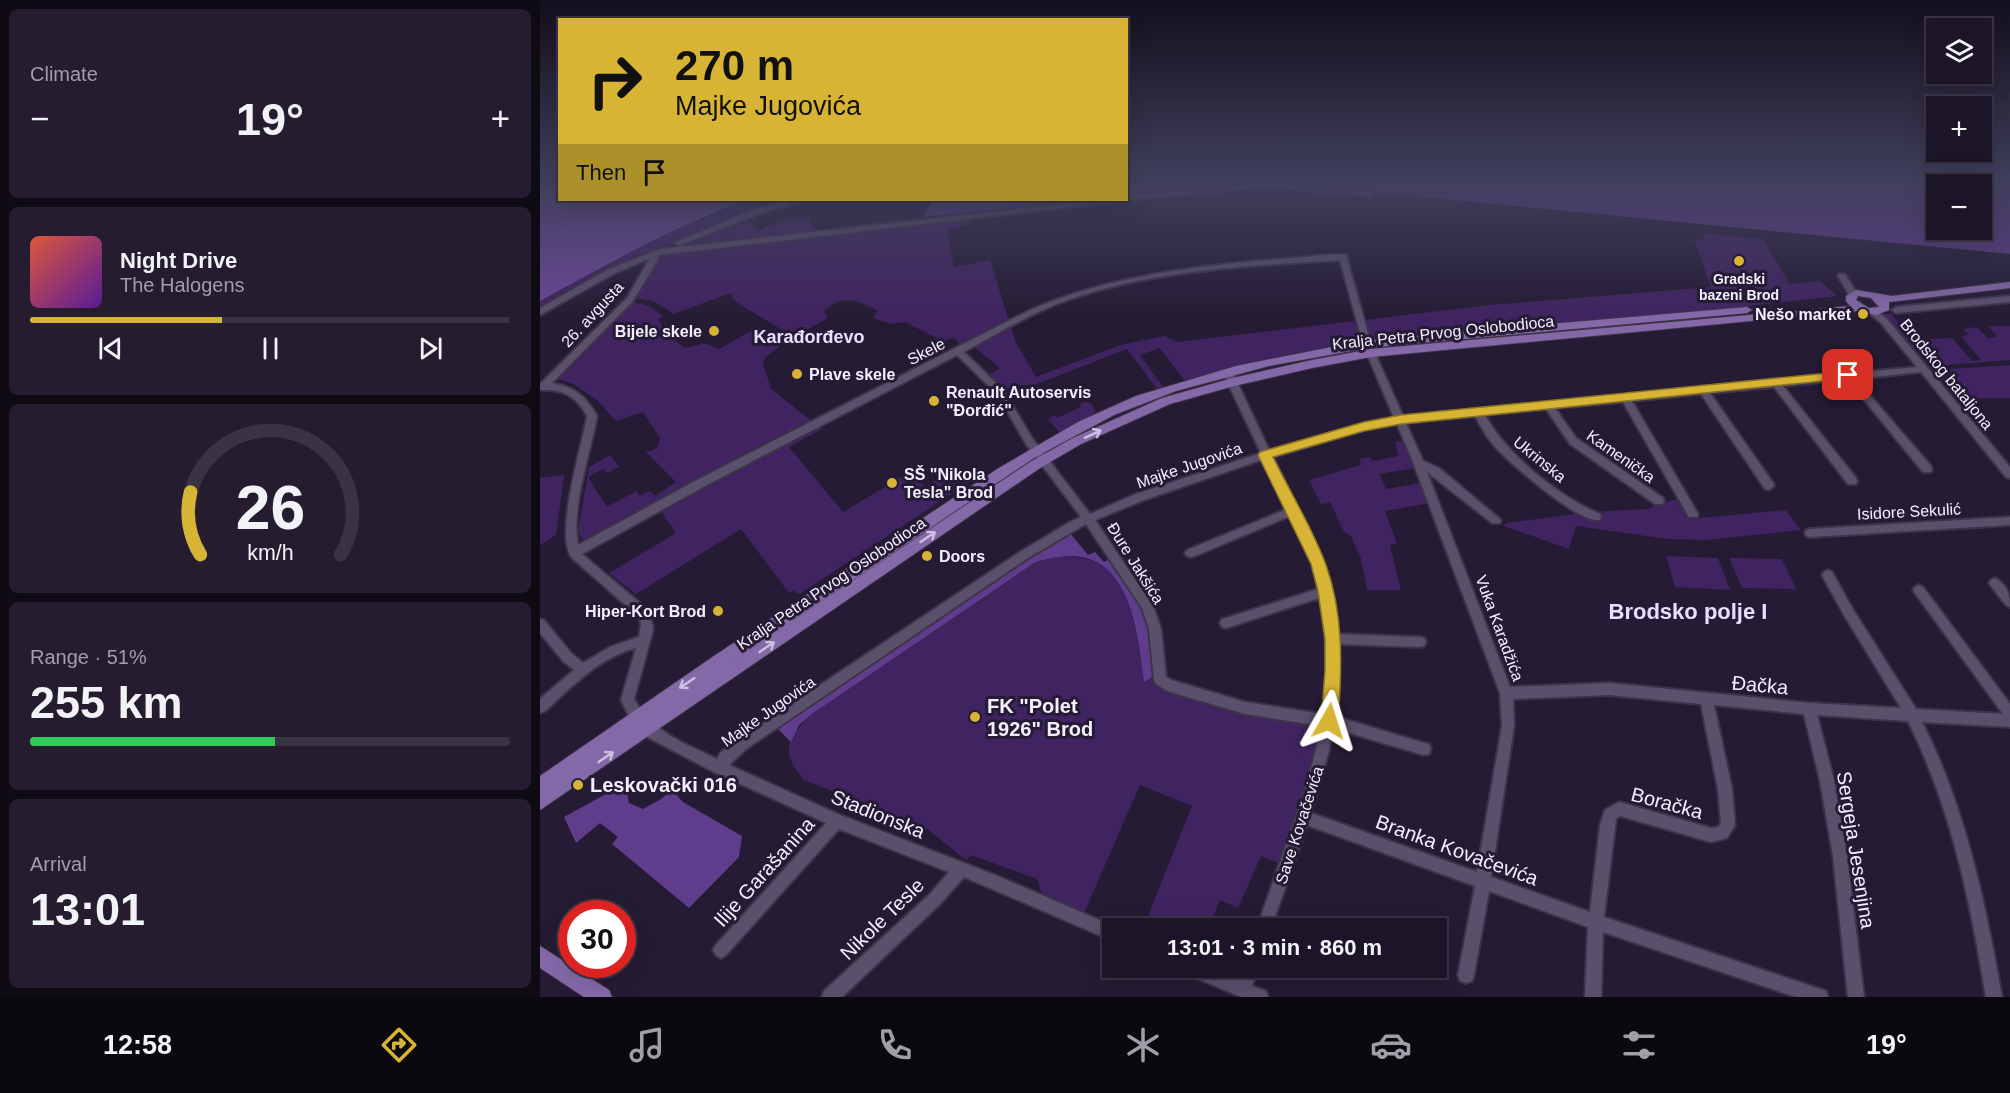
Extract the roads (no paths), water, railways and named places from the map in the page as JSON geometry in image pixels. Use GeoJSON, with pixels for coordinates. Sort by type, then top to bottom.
{"type":"FeatureCollection","features":[{"type":"Feature","properties":{"kind":"main road","name":"Kralja Petra Prvog Oslobodioca"},"geometry":{"type":"LineString","coordinates":[[540,787],[637,718],[1039,455],[1230,377],[1369,349],[1869,302],[2010,285]]}},
{"type":"Feature","properties":{"kind":"main road","name":"Kralja Petra Prvog Oslobodioca"},"geometry":{"type":"LineString","coordinates":[[540,801],[1039,455]]}},
{"type":"Feature","properties":{"kind":"main road"},"geometry":{"type":"LineString","coordinates":[[540,956],[602,997]]}},
{"type":"Feature","properties":{"kind":"street"},"geometry":{"type":"LineString","coordinates":[[540,312],[612,271],[723,226]]}},
{"type":"Feature","properties":{"kind":"street"},"geometry":{"type":"LineString","coordinates":[[658,252],[889,226]]}},
{"type":"Feature","properties":{"kind":"street","name":"26. avgusta"},"geometry":{"type":"LineString","coordinates":[[543,387],[630,299],[658,252]]}},
{"type":"Feature","properties":{"kind":"street","name":"Vuka Karadžića"},"geometry":{"type":"LineString","coordinates":[[958,351],[1054,303],[1147,276],[1241,264],[1343,257],[1369,349],[1419,464],[1506,693],[1508,726],[1466,975]]}},
{"type":"Feature","properties":{"kind":"street","name":"Brodskog bataljona"},"geometry":{"type":"LineString","coordinates":[[1842,276],[1869,302],[2010,474]]}},
{"type":"Feature","properties":{"kind":"street"},"geometry":{"type":"LineString","coordinates":[[1929,293],[1941,306]]}},
{"type":"Feature","properties":{"kind":"street"},"geometry":{"type":"LineString","coordinates":[[1896,310],[2010,299]]}},
{"type":"Feature","properties":{"kind":"street","name":"Skele"},"geometry":{"type":"LineString","coordinates":[[574,553],[659,506],[958,351],[1001,393],[1039,455]]}},
{"type":"Feature","properties":{"kind":"street","name":"Majke Jugovića"},"geometry":{"type":"LineString","coordinates":[[719,767],[726,757],[741,745],[1024,555],[1088,519],[1140,497],[1265,455],[1364,427],[1401,420],[1625,396],[1922,369]]}},
{"type":"Feature","properties":{"kind":"street"},"geometry":{"type":"LineString","coordinates":[[1848,375],[1927,469]]}},
{"type":"Feature","properties":{"kind":"street","name":"Save Kovačevića"},"geometry":{"type":"LineString","coordinates":[[1230,377],[1318,564],[1326,591],[1333,639],[1334,671],[1329,721],[1304,817],[1268,918]]}},
{"type":"Feature","properties":{"kind":"street"},"geometry":{"type":"LineString","coordinates":[[1775,382],[1852,481]]}},
{"type":"Feature","properties":{"kind":"street"},"geometry":{"type":"LineString","coordinates":[[543,387],[569,389],[587,406],[592,417],[569,534],[574,553],[643,613],[648,624],[627,694],[630,707],[637,718]]}},
{"type":"Feature","properties":{"kind":"street"},"geometry":{"type":"LineString","coordinates":[[1702,389],[1769,486]]}},
{"type":"Feature","properties":{"kind":"street"},"geometry":{"type":"LineString","coordinates":[[1625,396],[1694,514]]}},
{"type":"Feature","properties":{"kind":"street","name":"Kamenička"},"geometry":{"type":"LineString","coordinates":[[1548,405],[1562,428],[1574,441],[1659,501]]}},
{"type":"Feature","properties":{"kind":"street","name":"Ukrinska"},"geometry":{"type":"LineString","coordinates":[[1478,412],[1496,443],[1516,462],[1582,512],[1596,517]]}},
{"type":"Feature","properties":{"kind":"street","name":"Đure Jakšića"},"geometry":{"type":"LineString","coordinates":[[1039,455],[1088,519],[1147,606],[1155,630],[1160,680],[1190,692],[1245,708],[1329,721]]}},
{"type":"Feature","properties":{"kind":"street"},"geometry":{"type":"LineString","coordinates":[[1419,464],[1435,471],[1496,520]]}},
{"type":"Feature","properties":{"kind":"street"},"geometry":{"type":"LineString","coordinates":[[1191,553],[1292,511]]}},
{"type":"Feature","properties":{"kind":"street","name":"Isidore Sekulić"},"geometry":{"type":"LineString","coordinates":[[1810,533],[2010,522]]}},
{"type":"Feature","properties":{"kind":"street"},"geometry":{"type":"LineString","coordinates":[[1828,575],[1913,717],[1948,795],[1968,856],[1994,997]]}},
{"type":"Feature","properties":{"kind":"street"},"geometry":{"type":"LineString","coordinates":[[1995,583],[2010,602]]}},
{"type":"Feature","properties":{"kind":"street"},"geometry":{"type":"LineString","coordinates":[[1919,590],[2010,714]]}},
{"type":"Feature","properties":{"kind":"street"},"geometry":{"type":"LineString","coordinates":[[1226,623],[1326,591]]}},
{"type":"Feature","properties":{"kind":"street"},"geometry":{"type":"LineString","coordinates":[[540,624],[567,657],[584,670]]}},
{"type":"Feature","properties":{"kind":"street"},"geometry":{"type":"LineString","coordinates":[[1333,639],[1420,642]]}},
{"type":"Feature","properties":{"kind":"street"},"geometry":{"type":"LineString","coordinates":[[540,707],[584,670],[615,648],[644,640]]}},
{"type":"Feature","properties":{"kind":"street","name":"Đačka"},"geometry":{"type":"LineString","coordinates":[[1506,693],[1609,689],[1809,709],[2010,721]]}},
{"type":"Feature","properties":{"kind":"street","name":"Boračka"},"geometry":{"type":"LineString","coordinates":[[1596,922],[1607,825],[1610,816],[1619,809],[1712,835],[1722,833],[1728,825],[1725,789],[1707,700]]}},
{"type":"Feature","properties":{"kind":"street","name":"Sergeja Jesenjina"},"geometry":{"type":"LineString","coordinates":[[1809,709],[1827,780],[1840,856],[1856,997]]}},
{"type":"Feature","properties":{"kind":"street","name":"Stadionska"},"geometry":{"type":"LineString","coordinates":[[637,718],[647,728],[719,767],[837,821],[961,869],[1102,928]]}},
{"type":"Feature","properties":{"kind":"street"},"geometry":{"type":"LineString","coordinates":[[1329,721],[1424,749]]}},
{"type":"Feature","properties":{"kind":"street","name":"Branka Kovačevića"},"geometry":{"type":"LineString","coordinates":[[1304,817],[1596,922],[1820,997]]}},
{"type":"Feature","properties":{"kind":"street","name":"Ilije Garašanina"},"geometry":{"type":"LineString","coordinates":[[721,950],[837,821]]}},
{"type":"Feature","properties":{"kind":"street","name":"Nikole Tesle"},"geometry":{"type":"LineString","coordinates":[[830,997],[935,899],[961,869]]}},
{"type":"Feature","properties":{"kind":"street"},"geometry":{"type":"LineString","coordinates":[[1593,997],[1596,922]]}},
{"type":"Feature","properties":{"kind":"street"},"geometry":{"type":"LineString","coordinates":[[1215,978],[1260,997]]}},
{"type":"Feature","properties":{"kind":"street"},"geometry":{"type":"LineString","coordinates":[[1243,990],[1247,978]]}},
{"type":"Feature","properties":{"kind":"place","name":"Gradski bazeni Brod"},"geometry":{"type":"Point","coordinates":[1739,261]}},
{"type":"Feature","properties":{"kind":"place","name":"Nešo market"},"geometry":{"type":"Point","coordinates":[1863,314]}},
{"type":"Feature","properties":{"kind":"place","name":"Bijele skele"},"geometry":{"type":"Point","coordinates":[714,331]}},
{"type":"Feature","properties":{"kind":"place","name":"Plave skele"},"geometry":{"type":"Point","coordinates":[797,374]}},
{"type":"Feature","properties":{"kind":"place","name":"Renault Autoservis \"Đorđić\""},"geometry":{"type":"Point","coordinates":[934,401]}},
{"type":"Feature","properties":{"kind":"place","name":"SŠ \"Nikola Tesla\" Brod"},"geometry":{"type":"Point","coordinates":[892,483]}},
{"type":"Feature","properties":{"kind":"place","name":"Doors"},"geometry":{"type":"Point","coordinates":[927,556]}},
{"type":"Feature","properties":{"kind":"place","name":"Hiper-Kort Brod"},"geometry":{"type":"Point","coordinates":[718,611]}},
{"type":"Feature","properties":{"kind":"place","name":"FK \"Polet 1926\" Brod"},"geometry":{"type":"Point","coordinates":[975,717]}},
{"type":"Feature","properties":{"kind":"place","name":"Leskovački 016"},"geometry":{"type":"Point","coordinates":[578,785]}},
{"type":"Feature","properties":{"kind":"district","name":"Karađorđevo"},"geometry":{"type":"Point","coordinates":[809,337]}},
{"type":"Feature","properties":{"kind":"district","name":"Brodsko polje I"},"geometry":{"type":"Point","coordinates":[1688,611]}}]}
